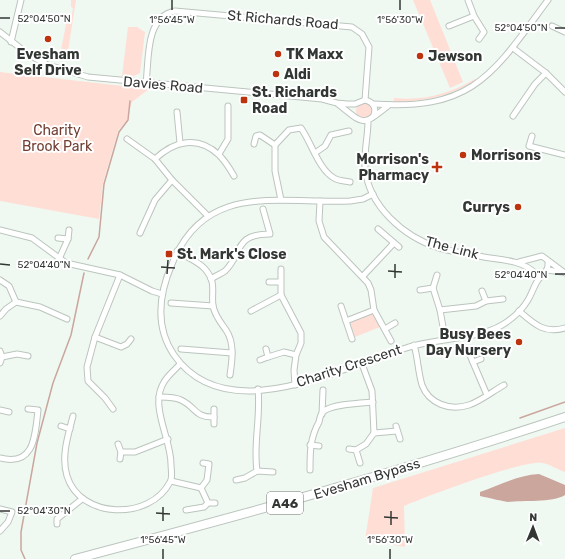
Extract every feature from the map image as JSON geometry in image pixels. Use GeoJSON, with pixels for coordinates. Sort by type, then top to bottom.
{"type":"FeatureCollection","features":[{"type":"Feature","properties":{"kind":"highway","name":"Evesham Bypass"},"geometry":{"type":"LineString","coordinates":[[74,559],[254,512],[382,475],[565,417]]}},
{"type":"Feature","properties":{"kind":"street"},"geometry":{"type":"LineString","coordinates":[[11,42],[21,0]]}},
{"type":"Feature","properties":{"kind":"street"},"geometry":{"type":"LineString","coordinates":[[468,0],[474,16],[484,32],[479,39]]}},
{"type":"Feature","properties":{"kind":"street"},"geometry":{"type":"LineString","coordinates":[[365,100],[373,104],[389,105],[437,102],[468,89],[486,77],[513,48],[548,0]]}},
{"type":"Feature","properties":{"kind":"street","name":"St Richards Road"},"geometry":{"type":"LineString","coordinates":[[146,84],[154,28],[163,16],[170,12],[182,12],[352,27],[362,34],[368,47],[365,100]]}},
{"type":"Feature","properties":{"kind":"street"},"geometry":{"type":"LineString","coordinates":[[450,26],[474,16]]}},
{"type":"Feature","properties":{"kind":"street"},"geometry":{"type":"LineString","coordinates":[[552,26],[565,32]]}},
{"type":"Feature","properties":{"kind":"street","name":"Davies Road"},"geometry":{"type":"LineString","coordinates":[[0,32],[29,55],[70,73],[88,77],[146,84],[322,98],[337,103],[355,104],[365,100]]}},
{"type":"Feature","properties":{"kind":"street"},"geometry":{"type":"LineString","coordinates":[[513,48],[546,73],[565,92]]}},
{"type":"Feature","properties":{"kind":"street"},"geometry":{"type":"LineString","coordinates":[[513,116],[535,84],[546,73]]}},
{"type":"Feature","properties":{"kind":"street","name":"Davies Road"},"geometry":{"type":"LineString","coordinates":[[337,103],[361,121]]}},
{"type":"Feature","properties":{"kind":"street"},"geometry":{"type":"LineString","coordinates":[[354,116],[353,110],[355,104]]}},
{"type":"Feature","properties":{"kind":"street"},"geometry":{"type":"LineString","coordinates":[[373,104],[375,112],[373,117]]}},
{"type":"Feature","properties":{"kind":"street"},"geometry":{"type":"LineString","coordinates":[[361,121],[368,121],[389,105]]}},
{"type":"Feature","properties":{"kind":"street"},"geometry":{"type":"LineString","coordinates":[[219,154],[228,140],[228,106]]}},
{"type":"Feature","properties":{"kind":"street"},"geometry":{"type":"LineString","coordinates":[[177,112],[180,143]]}},
{"type":"Feature","properties":{"kind":"street"},"geometry":{"type":"LineString","coordinates":[[361,121],[368,132]]}},
{"type":"Feature","properties":{"kind":"street","name":"The Link"},"geometry":{"type":"LineString","coordinates":[[368,121],[368,132],[365,145],[365,168],[373,194],[391,220],[402,229],[422,241],[439,248],[518,262],[533,260],[542,256],[564,273]]}},
{"type":"Feature","properties":{"kind":"street"},"geometry":{"type":"LineString","coordinates":[[281,200],[275,171],[275,145],[289,130],[299,127],[303,130],[314,153],[330,176],[335,179],[350,182]]}},
{"type":"Feature","properties":{"kind":"street"},"geometry":{"type":"LineString","coordinates":[[314,153],[325,146],[331,135],[349,131]]}},
{"type":"Feature","properties":{"kind":"street"},"geometry":{"type":"LineString","coordinates":[[254,144],[256,136],[260,135],[275,145]]}},
{"type":"Feature","properties":{"kind":"street"},"geometry":{"type":"LineString","coordinates":[[532,136],[529,146],[565,155]]}},
{"type":"Feature","properties":{"kind":"street"},"geometry":{"type":"LineString","coordinates":[[127,139],[155,159],[172,180],[208,216]]}},
{"type":"Feature","properties":{"kind":"street"},"geometry":{"type":"LineString","coordinates":[[155,159],[170,147],[180,143],[201,144],[219,154],[234,176]]}},
{"type":"Feature","properties":{"kind":"street"},"geometry":{"type":"LineString","coordinates":[[140,234],[155,200],[172,180]]}},
{"type":"Feature","properties":{"kind":"street","name":"Charity Crescent"},"geometry":{"type":"LineString","coordinates":[[373,194],[363,199],[350,201],[281,200],[252,202],[221,210],[201,220],[188,233],[177,251],[167,276],[162,294],[160,311],[163,333],[180,364],[191,374],[204,382],[231,390],[258,390],[296,385],[317,380],[414,345],[445,338],[487,332],[504,324],[519,312],[527,302],[537,282],[545,272]]}},
{"type":"Feature","properties":{"kind":"street"},"geometry":{"type":"LineString","coordinates":[[320,201],[319,221],[324,237],[363,276],[371,290],[374,310],[391,341]]}},
{"type":"Feature","properties":{"kind":"street"},"geometry":{"type":"LineString","coordinates":[[211,279],[224,272],[244,242],[258,235],[270,234],[263,209]]}},
{"type":"Feature","properties":{"kind":"street"},"geometry":{"type":"LineString","coordinates":[[378,229],[399,247]]}},
{"type":"Feature","properties":{"kind":"street"},"geometry":{"type":"LineString","coordinates":[[0,230],[32,238],[66,263],[120,275],[152,291],[162,294]]}},
{"type":"Feature","properties":{"kind":"street"},"geometry":{"type":"LineString","coordinates":[[59,259],[68,240],[69,230]]}},
{"type":"Feature","properties":{"kind":"street"},"geometry":{"type":"LineString","coordinates":[[58,238],[68,240]]}},
{"type":"Feature","properties":{"kind":"street"},"geometry":{"type":"LineString","coordinates":[[363,276],[394,243]]}},
{"type":"Feature","properties":{"kind":"street"},"geometry":{"type":"LineString","coordinates":[[177,251],[200,264],[206,269],[211,279],[214,290],[213,306],[219,320],[232,340],[230,375]]}},
{"type":"Feature","properties":{"kind":"street"},"geometry":{"type":"LineString","coordinates":[[533,260],[537,282]]}},
{"type":"Feature","properties":{"kind":"street","name":"The Link"},"geometry":{"type":"LineString","coordinates":[[518,262],[534,271],[564,273]]}},
{"type":"Feature","properties":{"kind":"street"},"geometry":{"type":"LineString","coordinates":[[545,272],[548,262]]}},
{"type":"Feature","properties":{"kind":"street"},"geometry":{"type":"LineString","coordinates":[[281,269],[281,295],[301,333],[301,343],[296,355],[294,370],[296,385]]}},
{"type":"Feature","properties":{"kind":"street"},"geometry":{"type":"LineString","coordinates":[[114,409],[88,381],[86,368],[95,337],[120,275]]}},
{"type":"Feature","properties":{"kind":"street"},"geometry":{"type":"LineString","coordinates":[[437,275],[433,288],[440,310],[445,338]]}},
{"type":"Feature","properties":{"kind":"street"},"geometry":{"type":"LineString","coordinates":[[0,280],[10,286],[16,302]]}},
{"type":"Feature","properties":{"kind":"street"},"geometry":{"type":"LineString","coordinates":[[269,282],[280,282]]}},
{"type":"Feature","properties":{"kind":"street"},"geometry":{"type":"LineString","coordinates":[[420,290],[433,288]]}},
{"type":"Feature","properties":{"kind":"street"},"geometry":{"type":"LineString","coordinates":[[482,291],[486,301]]}},
{"type":"Feature","properties":{"kind":"street"},"geometry":{"type":"LineString","coordinates":[[251,310],[281,295]]}},
{"type":"Feature","properties":{"kind":"street"},"geometry":{"type":"LineString","coordinates":[[440,310],[476,306],[486,301],[503,299]]}},
{"type":"Feature","properties":{"kind":"street"},"geometry":{"type":"LineString","coordinates":[[0,316],[6,308],[16,302],[36,306],[67,319]]}},
{"type":"Feature","properties":{"kind":"street"},"geometry":{"type":"LineString","coordinates":[[171,303],[213,306]]}},
{"type":"Feature","properties":{"kind":"street"},"geometry":{"type":"LineString","coordinates":[[340,306],[352,339]]}},
{"type":"Feature","properties":{"kind":"street"},"geometry":{"type":"LineString","coordinates":[[346,322],[374,310]]}},
{"type":"Feature","properties":{"kind":"street"},"geometry":{"type":"LineString","coordinates":[[519,312],[541,329],[556,331],[565,328]]}},
{"type":"Feature","properties":{"kind":"street"},"geometry":{"type":"LineString","coordinates":[[385,329],[395,324]]}},
{"type":"Feature","properties":{"kind":"street"},"geometry":{"type":"LineString","coordinates":[[95,337],[121,347],[127,344],[131,339]]}},
{"type":"Feature","properties":{"kind":"street"},"geometry":{"type":"LineString","coordinates":[[414,345],[423,388],[436,402],[449,407],[469,405],[504,385]]}},
{"type":"Feature","properties":{"kind":"street"},"geometry":{"type":"LineString","coordinates":[[266,349],[268,357]]}},
{"type":"Feature","properties":{"kind":"street"},"geometry":{"type":"LineString","coordinates":[[181,350],[232,353]]}},
{"type":"Feature","properties":{"kind":"street"},"geometry":{"type":"LineString","coordinates":[[0,351],[2,357],[0,363]]}},
{"type":"Feature","properties":{"kind":"street"},"geometry":{"type":"LineString","coordinates":[[260,360],[284,352],[296,355]]}},
{"type":"Feature","properties":{"kind":"street"},"geometry":{"type":"LineString","coordinates":[[469,353],[487,395]]}},
{"type":"Feature","properties":{"kind":"street"},"geometry":{"type":"LineString","coordinates":[[2,357],[17,354],[28,356]]}},
{"type":"Feature","properties":{"kind":"street"},"geometry":{"type":"LineString","coordinates":[[473,362],[481,359]]}},
{"type":"Feature","properties":{"kind":"street"},"geometry":{"type":"LineString","coordinates":[[73,416],[65,450],[66,470],[70,484],[82,499],[104,508],[132,509],[141,506],[154,499],[171,481],[171,451],[160,410],[159,397],[164,381],[180,364]]}},
{"type":"Feature","properties":{"kind":"street"},"geometry":{"type":"LineString","coordinates":[[349,449],[356,450],[366,444],[374,433],[373,402],[369,381],[362,364]]}},
{"type":"Feature","properties":{"kind":"street"},"geometry":{"type":"LineString","coordinates":[[257,471],[255,450],[260,415],[258,390]]}},
{"type":"Feature","properties":{"kind":"street"},"geometry":{"type":"LineString","coordinates":[[310,470],[310,445],[314,430],[322,414],[323,390]]}},
{"type":"Feature","properties":{"kind":"street"},"geometry":{"type":"LineString","coordinates":[[159,397],[177,398],[183,401],[198,415],[203,417],[214,417]]}},
{"type":"Feature","properties":{"kind":"street"},"geometry":{"type":"LineString","coordinates":[[322,414],[327,410],[349,404],[373,402]]}},
{"type":"Feature","properties":{"kind":"street"},"geometry":{"type":"LineString","coordinates":[[0,458],[16,459],[25,455],[31,448],[36,432],[38,410],[28,409]]}},
{"type":"Feature","properties":{"kind":"street"},"geometry":{"type":"LineString","coordinates":[[214,409],[214,424]]}},
{"type":"Feature","properties":{"kind":"street"},"geometry":{"type":"LineString","coordinates":[[0,410],[9,412]]}},
{"type":"Feature","properties":{"kind":"street"},"geometry":{"type":"LineString","coordinates":[[61,426],[70,429]]}},
{"type":"Feature","properties":{"kind":"street"},"geometry":{"type":"LineString","coordinates":[[374,433],[397,429],[400,439]]}},
{"type":"Feature","properties":{"kind":"street"},"geometry":{"type":"LineString","coordinates":[[121,452],[135,452],[168,439]]}},
{"type":"Feature","properties":{"kind":"street"},"geometry":{"type":"LineString","coordinates":[[118,444],[121,452],[120,459]]}},
{"type":"Feature","properties":{"kind":"street"},"geometry":{"type":"LineString","coordinates":[[310,445],[319,446]]}},
{"type":"Feature","properties":{"kind":"street"},"geometry":{"type":"LineString","coordinates":[[356,450],[360,463]]}},
{"type":"Feature","properties":{"kind":"street"},"geometry":{"type":"LineString","coordinates":[[201,488],[207,480],[209,464],[203,463]]}},
{"type":"Feature","properties":{"kind":"street"},"geometry":{"type":"LineString","coordinates":[[236,480],[245,478],[257,471],[273,472]]}},
{"type":"Feature","properties":{"kind":"street"},"geometry":{"type":"LineString","coordinates":[[171,481],[201,488]]}},
{"type":"Feature","properties":{"kind":"street"},"geometry":{"type":"LineString","coordinates":[[201,488],[208,503]]}},
{"type":"Feature","properties":{"kind":"street"},"geometry":{"type":"LineString","coordinates":[[57,524],[56,519],[82,499]]}},
{"type":"Feature","properties":{"kind":"street"},"geometry":{"type":"LineString","coordinates":[[186,510],[204,507],[208,503],[215,503]]}},
{"type":"Feature","properties":{"kind":"street"},"geometry":{"type":"LineString","coordinates":[[0,509],[12,512],[8,522],[0,531]]}},
{"type":"Feature","properties":{"kind":"green space"},"geometry":{"type":"Polygon","coordinates":[[[71,0],[76,0],[68,51],[61,50],[67,19],[71,20],[73,8],[71,7],[71,0]]]}},
{"type":"Feature","properties":{"kind":"green space"},"geometry":{"type":"Polygon","coordinates":[[[413,0],[430,0],[463,82],[450,88],[413,0]]]}},
{"type":"Feature","properties":{"kind":"green space"},"geometry":{"type":"Polygon","coordinates":[[[128,27],[137,27],[145,32],[140,73],[132,77],[122,76],[128,27]]]}},
{"type":"Feature","properties":{"kind":"green space","name":"Charity Brook Park"},"geometry":{"type":"Polygon","coordinates":[[[0,72],[149,89],[132,102],[127,120],[118,131],[103,183],[99,219],[0,201],[0,72]]]}},
{"type":"Feature","properties":{"kind":"green space"},"geometry":{"type":"Polygon","coordinates":[[[475,79],[476,80],[466,86],[447,94],[416,101],[394,102],[394,98],[405,99],[436,95],[456,89],[475,79]]]}},
{"type":"Feature","properties":{"kind":"green space"},"geometry":{"type":"Polygon","coordinates":[[[364,103],[370,105],[372,111],[370,117],[364,119],[358,117],[356,111],[358,105],[364,103]]]}},
{"type":"Feature","properties":{"kind":"green space"},"geometry":{"type":"Polygon","coordinates":[[[372,314],[380,327],[355,337],[350,322],[372,314]]]}},
{"type":"Feature","properties":{"kind":"green space"},"geometry":{"type":"Polygon","coordinates":[[[565,428],[565,472],[542,463],[532,463],[496,472],[404,506],[405,547],[365,540],[373,488],[565,428]]]}},
{"type":"Feature","properties":{"kind":"shaded area"},"geometry":{"type":"Polygon","coordinates":[[[539,474],[565,485],[565,495],[559,498],[545,500],[508,502],[480,496],[480,492],[509,481],[524,476],[539,474]]]}},
{"type":"Feature","properties":{"kind":"waterway"},"geometry":{"type":"LineString","coordinates":[[88,259],[99,237],[104,184],[119,132],[128,120],[130,101]]}},
{"type":"Feature","properties":{"kind":"waterway"},"geometry":{"type":"LineString","coordinates":[[25,559],[21,550],[21,532],[37,443],[53,383],[71,335],[84,273]]}},
{"type":"Feature","properties":{"kind":"waterway"},"geometry":{"type":"LineString","coordinates":[[520,418],[565,402]]}},
{"type":"Feature","properties":{"kind":"place","name":"Evesham Self Drive"},"geometry":{"type":"Point","coordinates":[48,39]}},
{"type":"Feature","properties":{"kind":"place","name":"TK Maxx"},"geometry":{"type":"Point","coordinates":[278,54]}},
{"type":"Feature","properties":{"kind":"place","name":"Jewson"},"geometry":{"type":"Point","coordinates":[420,56]}},
{"type":"Feature","properties":{"kind":"place","name":"Aldi"},"geometry":{"type":"Point","coordinates":[276,74]}},
{"type":"Feature","properties":{"kind":"place","name":"St. Richards Road"},"geometry":{"type":"Point","coordinates":[244,100]}},
{"type":"Feature","properties":{"kind":"place","name":"Morrisons"},"geometry":{"type":"Point","coordinates":[463,155]}},
{"type":"Feature","properties":{"kind":"place","name":"Morrison's Pharmacy"},"geometry":{"type":"Point","coordinates":[437,167]}},
{"type":"Feature","properties":{"kind":"place","name":"Currys"},"geometry":{"type":"Point","coordinates":[518,207]}},
{"type":"Feature","properties":{"kind":"place","name":"St. Mark's Close"},"geometry":{"type":"Point","coordinates":[169,254]}},
{"type":"Feature","properties":{"kind":"place","name":"Busy Bees Day Nursery"},"geometry":{"type":"Point","coordinates":[519,342]}}]}
